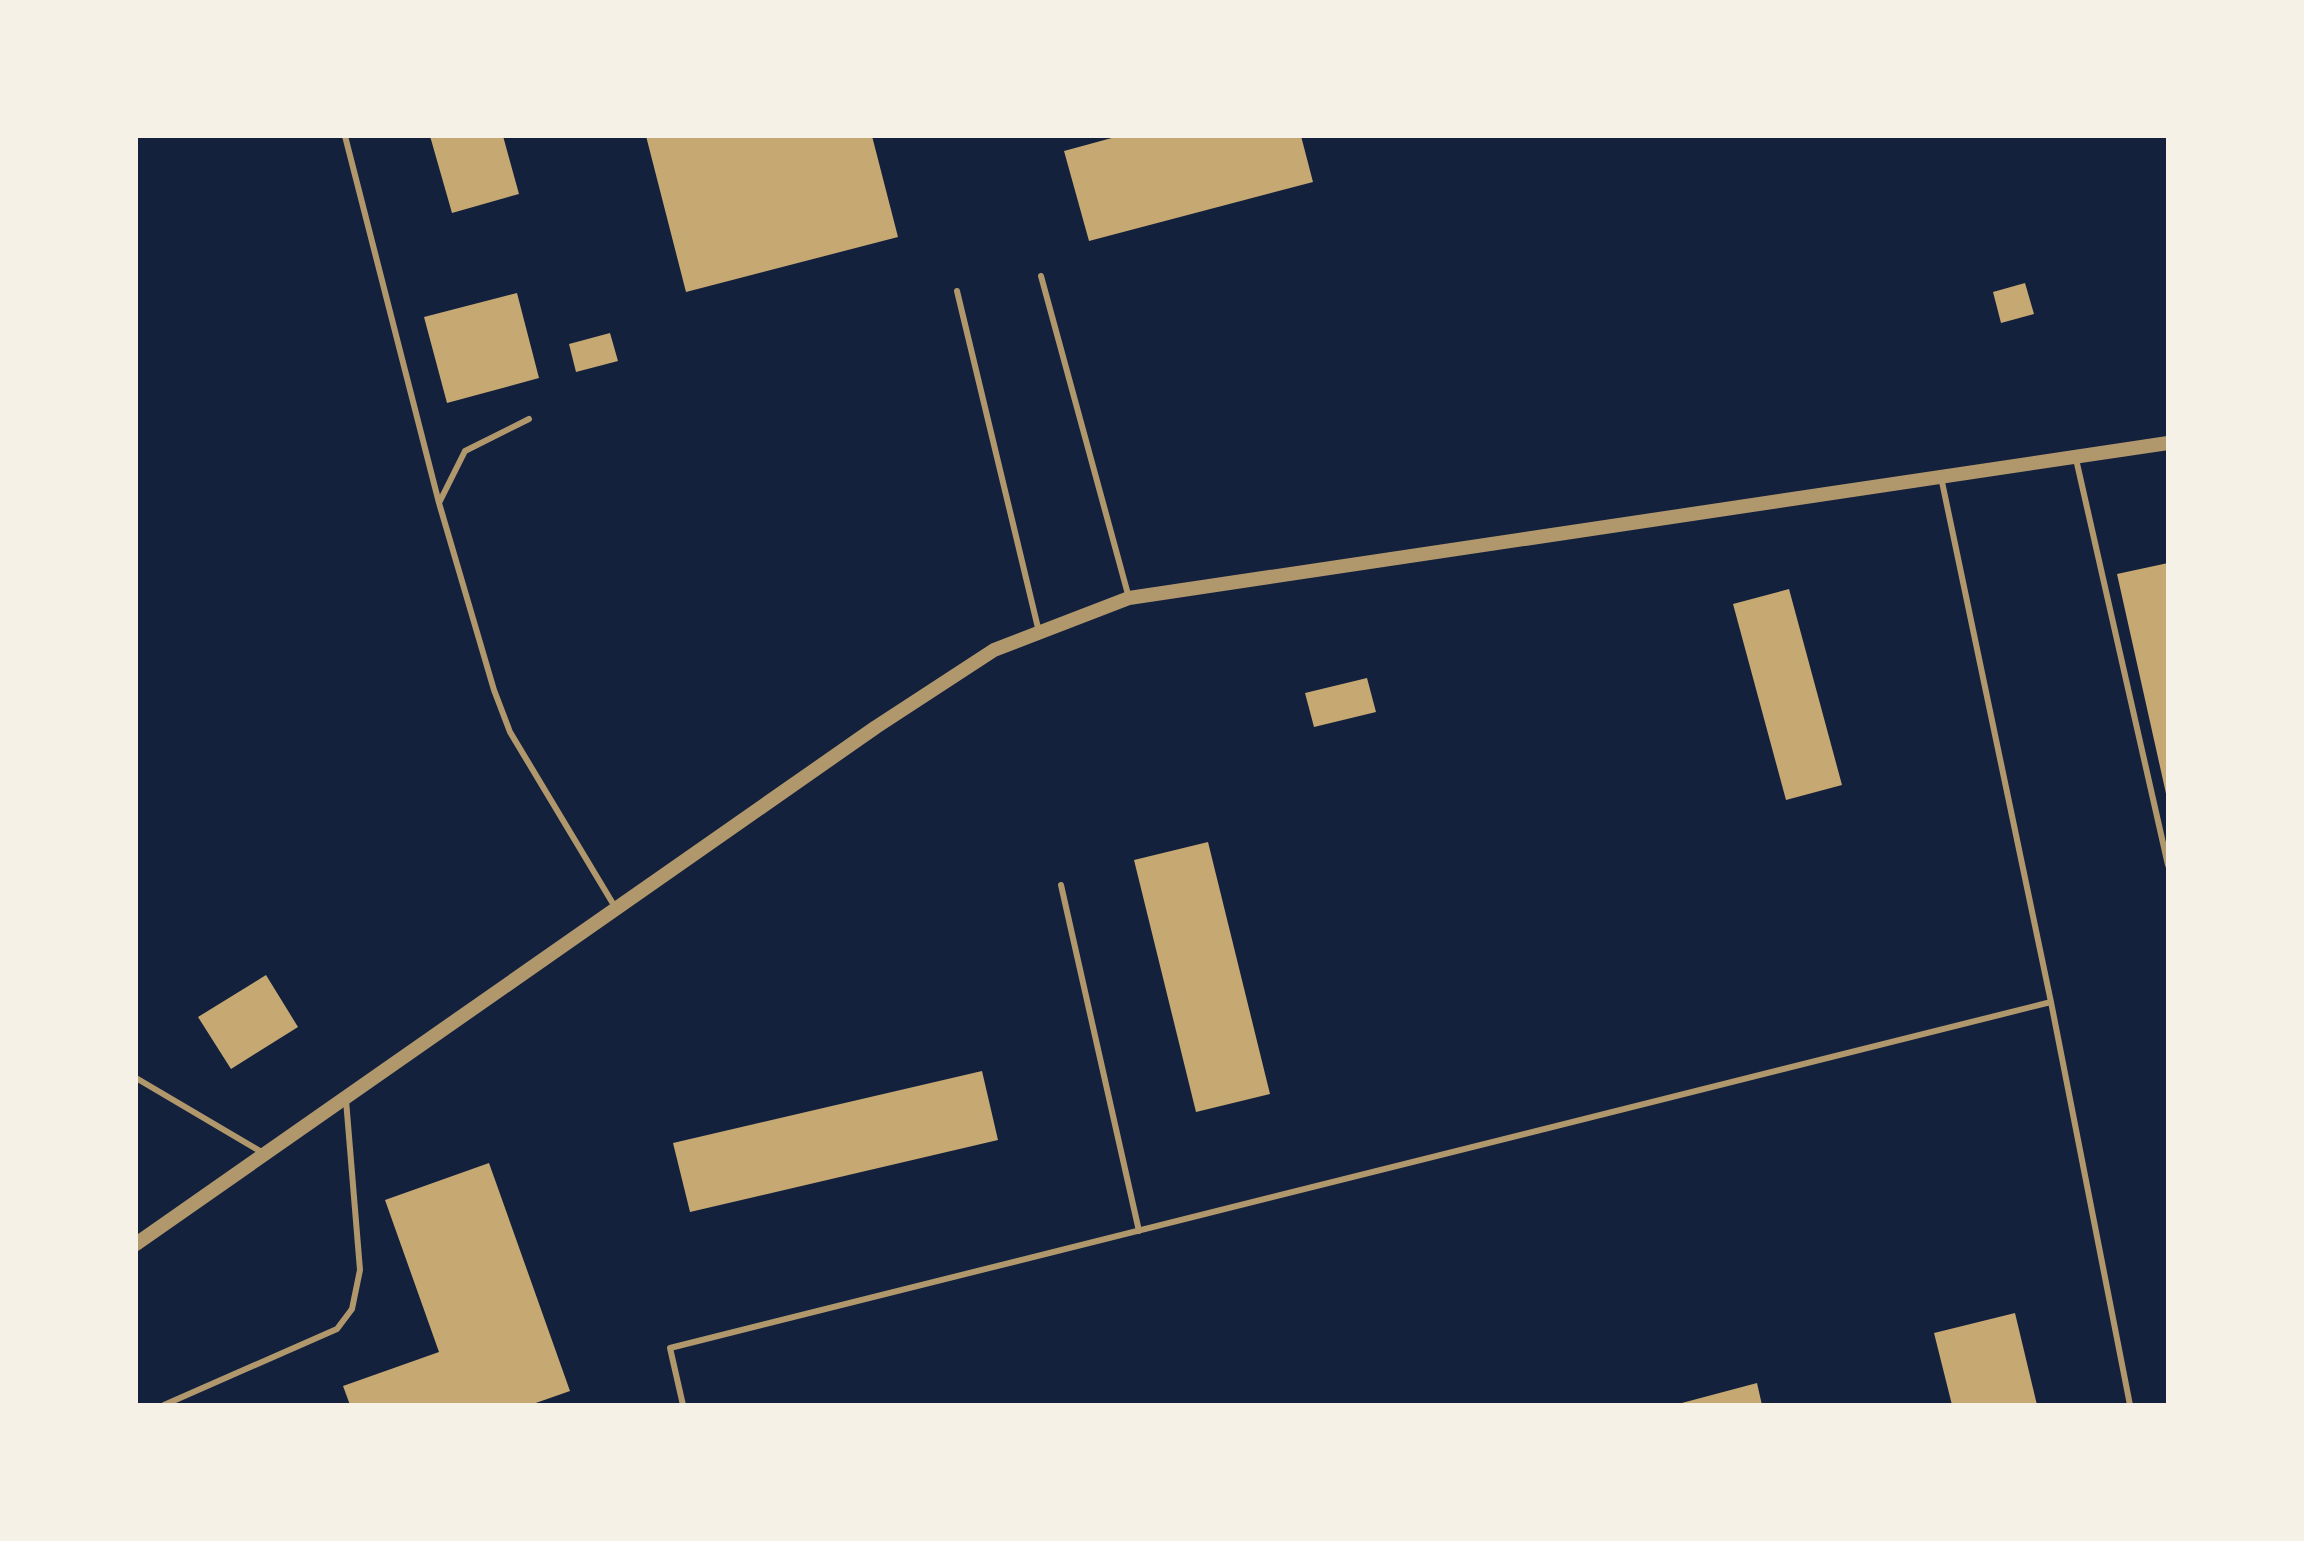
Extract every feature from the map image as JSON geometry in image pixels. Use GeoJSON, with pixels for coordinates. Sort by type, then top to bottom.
{"type":"FeatureCollection","features":[{"type":"Feature","properties":{"kind":"street"},"geometry":{"type":"LineString","coordinates":[[136,1244],[929,692],[994,650],[1039,632],[1129,598],[2168,443]]}},
{"type":"Feature","properties":{"kind":"lane"},"geometry":{"type":"LineString","coordinates":[[345,136],[439,503],[494,690],[510,732],[616,909]]}},
{"type":"Feature","properties":{"kind":"lane"},"geometry":{"type":"LineString","coordinates":[[1041,276],[1129,598]]}},
{"type":"Feature","properties":{"kind":"lane"},"geometry":{"type":"LineString","coordinates":[[957,291],[1039,632]]}},
{"type":"Feature","properties":{"kind":"lane"},"geometry":{"type":"LineString","coordinates":[[439,503],[465,451],[529,419]]}},
{"type":"Feature","properties":{"kind":"lane"},"geometry":{"type":"LineString","coordinates":[[2076,457],[2168,865]]}},
{"type":"Feature","properties":{"kind":"lane"},"geometry":{"type":"LineString","coordinates":[[1941,477],[2051,1002],[2130,1405]]}},
{"type":"Feature","properties":{"kind":"lane"},"geometry":{"type":"LineString","coordinates":[[1061,885],[1139,1231]]}},
{"type":"Feature","properties":{"kind":"lane"},"geometry":{"type":"LineString","coordinates":[[683,1405],[670,1348],[2051,1002]]}},
{"type":"Feature","properties":{"kind":"lane"},"geometry":{"type":"LineString","coordinates":[[136,1078],[265,1154]]}},
{"type":"Feature","properties":{"kind":"lane"},"geometry":{"type":"LineString","coordinates":[[164,1405],[337,1329],[352,1309],[360,1270],[346,1098]]}},
{"type":"Feature","properties":{"kind":"building"},"geometry":{"type":"Polygon","coordinates":[[[430,136],[503,136],[519,194],[452,213],[430,136]]]}},
{"type":"Feature","properties":{"kind":"building"},"geometry":{"type":"Polygon","coordinates":[[[646,136],[872,136],[898,237],[686,292],[646,136]]]}},
{"type":"Feature","properties":{"kind":"building"},"geometry":{"type":"Polygon","coordinates":[[[1119,136],[1301,136],[1313,182],[1089,241],[1064,151],[1119,136]]]}},
{"type":"Feature","properties":{"kind":"building"},"geometry":{"type":"Polygon","coordinates":[[[2025,283],[2034,314],[2001,323],[1993,292],[2025,283]]]}},
{"type":"Feature","properties":{"kind":"building"},"geometry":{"type":"Polygon","coordinates":[[[517,293],[539,378],[447,403],[424,317],[517,293]]]}},
{"type":"Feature","properties":{"kind":"building"},"geometry":{"type":"Polygon","coordinates":[[[610,333],[618,361],[576,372],[569,344],[610,333]]]}},
{"type":"Feature","properties":{"kind":"building"},"geometry":{"type":"Polygon","coordinates":[[[2168,563],[2168,798],[2167,798],[2117,574],[2168,563]]]}},
{"type":"Feature","properties":{"kind":"building"},"geometry":{"type":"Polygon","coordinates":[[[1789,589],[1842,785],[1786,800],[1733,604],[1789,589]]]}},
{"type":"Feature","properties":{"kind":"building"},"geometry":{"type":"Polygon","coordinates":[[[1367,678],[1376,712],[1314,727],[1305,693],[1367,678]]]}},
{"type":"Feature","properties":{"kind":"building"},"geometry":{"type":"Polygon","coordinates":[[[1208,842],[1270,1094],[1196,1112],[1134,860],[1208,842]]]}},
{"type":"Feature","properties":{"kind":"building"},"geometry":{"type":"Polygon","coordinates":[[[266,975],[298,1027],[231,1069],[198,1017],[266,975]]]}},
{"type":"Feature","properties":{"kind":"building"},"geometry":{"type":"Polygon","coordinates":[[[982,1071],[998,1140],[690,1212],[673,1143],[982,1071]]]}},
{"type":"Feature","properties":{"kind":"building"},"geometry":{"type":"Polygon","coordinates":[[[489,1163],[570,1391],[530,1405],[350,1405],[343,1386],[439,1352],[385,1200],[489,1163]]]}},
{"type":"Feature","properties":{"kind":"building"},"geometry":{"type":"Polygon","coordinates":[[[2015,1313],[2037,1405],[1952,1405],[1934,1333],[2015,1313]]]}},
{"type":"Feature","properties":{"kind":"building"},"geometry":{"type":"Polygon","coordinates":[[[1757,1383],[1762,1405],[1678,1405],[1678,1404],[1757,1383]]]}}]}
